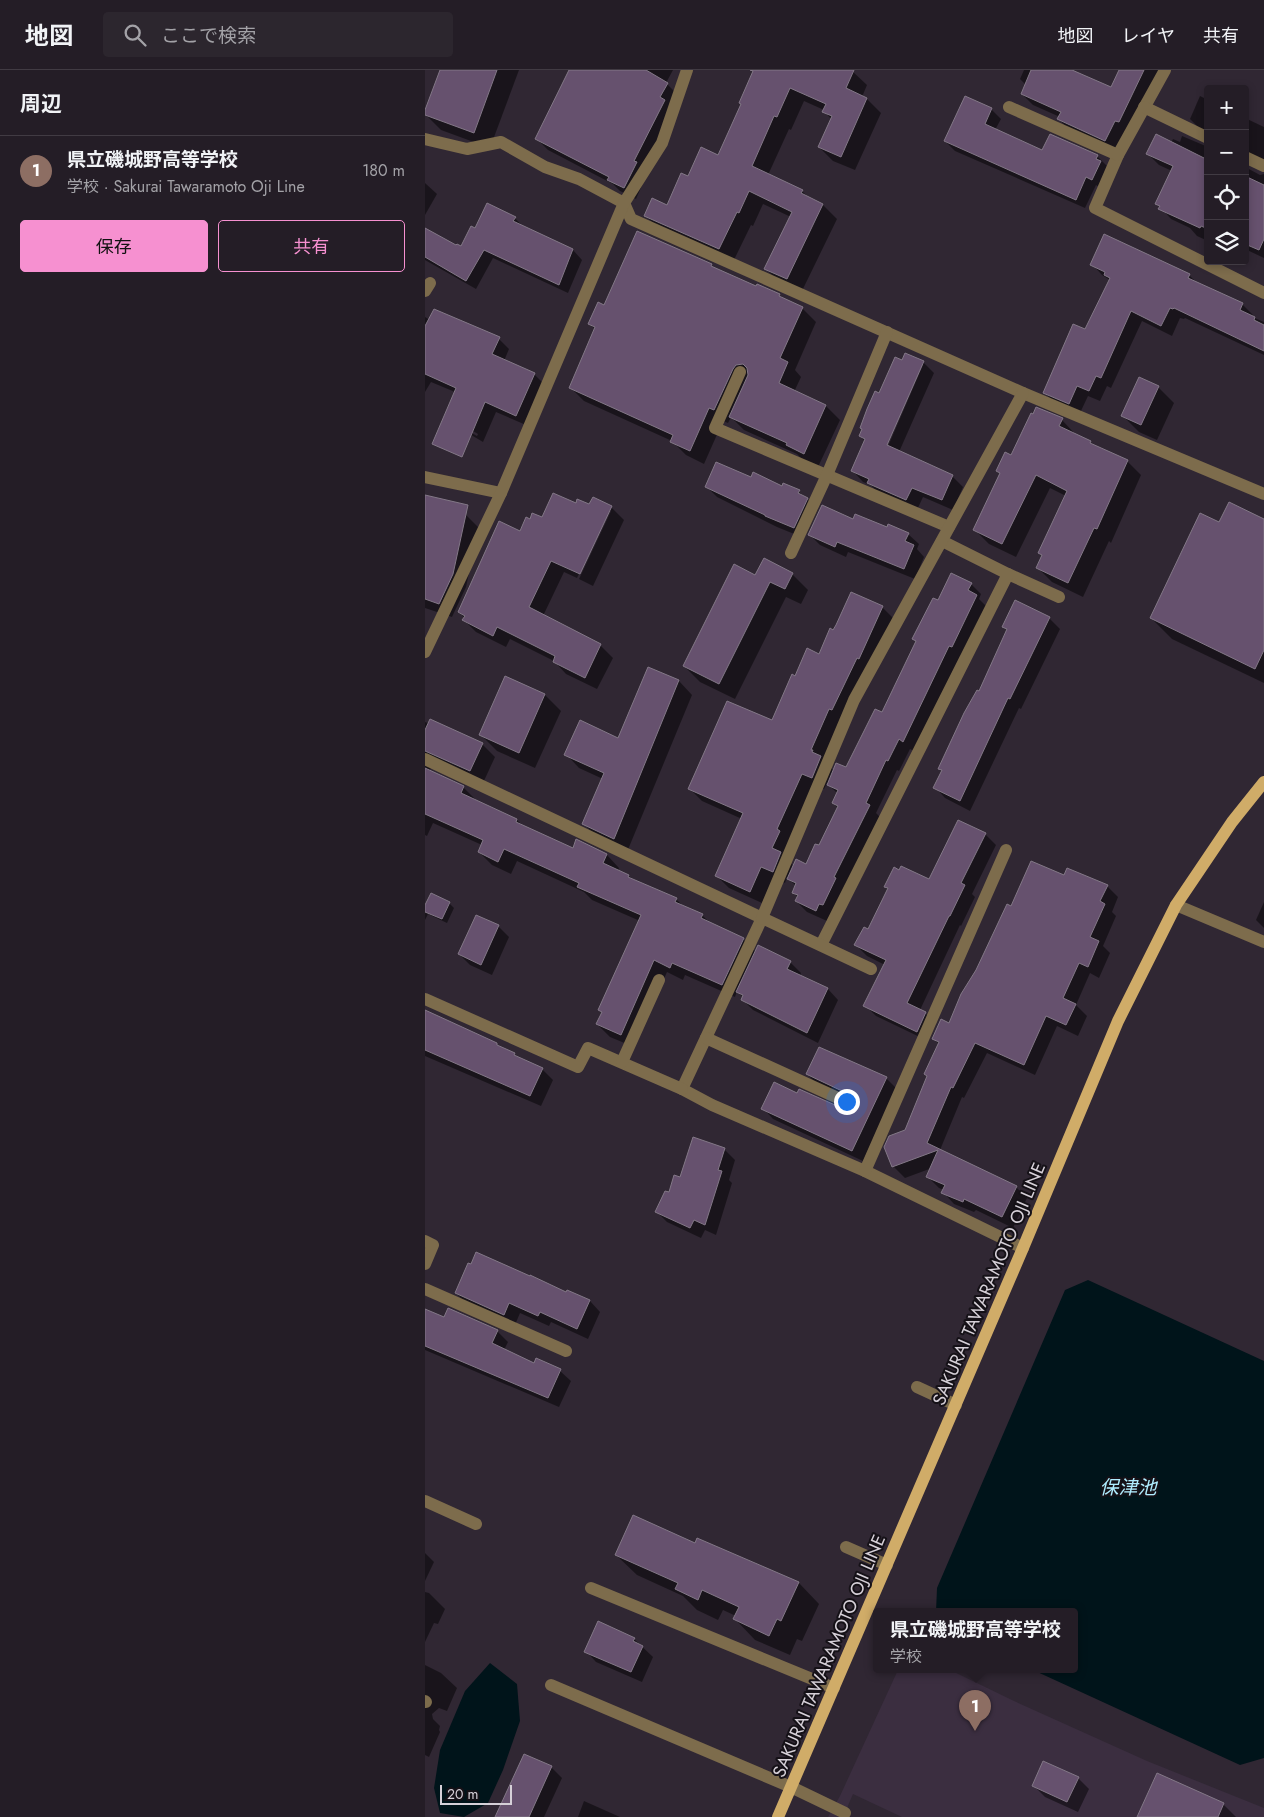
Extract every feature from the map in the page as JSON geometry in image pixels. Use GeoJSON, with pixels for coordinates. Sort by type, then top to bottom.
{"type":"FeatureCollection","features":[{"type":"Feature","properties":{"kind":"main road","name":"SAKURAI TAWARAMOTO OJI LINE"},"geometry":{"type":"LineString","coordinates":[[778,1817],[956,1405],[1118,1022],[1176,905],[1232,822],[1264,782]]}},
{"type":"Feature","properties":{"kind":"street"},"geometry":{"type":"LineString","coordinates":[[425,652],[501,493],[624,203],[662,142],[687,70]]}},
{"type":"Feature","properties":{"kind":"street"},"geometry":{"type":"LineString","coordinates":[[1165,70],[1118,155],[1095,208],[1264,293]]}},
{"type":"Feature","properties":{"kind":"street"},"geometry":{"type":"LineString","coordinates":[[1009,107],[1118,155]]}},
{"type":"Feature","properties":{"kind":"street"},"geometry":{"type":"LineString","coordinates":[[1144,107],[1204,136]]}},
{"type":"Feature","properties":{"kind":"street"},"geometry":{"type":"LineString","coordinates":[[425,139],[467,149],[501,142],[545,167],[579,179],[624,203],[631,219],[1023,393],[1264,494]]}},
{"type":"Feature","properties":{"kind":"street"},"geometry":{"type":"LineString","coordinates":[[1249,159],[1264,166]]}},
{"type":"Feature","properties":{"kind":"street"},"geometry":{"type":"LineString","coordinates":[[791,553],[827,475],[887,332]]}},
{"type":"Feature","properties":{"kind":"street"},"geometry":{"type":"LineString","coordinates":[[740,372],[715,428],[949,527]]}},
{"type":"Feature","properties":{"kind":"street"},"geometry":{"type":"LineString","coordinates":[[682,1089],[762,918],[854,700],[1023,393]]}},
{"type":"Feature","properties":{"kind":"street"},"geometry":{"type":"LineString","coordinates":[[425,477],[501,493]]}},
{"type":"Feature","properties":{"kind":"street"},"geometry":{"type":"LineString","coordinates":[[942,540],[1008,574],[1059,597]]}},
{"type":"Feature","properties":{"kind":"street"},"geometry":{"type":"LineString","coordinates":[[821,946],[1008,574]]}},
{"type":"Feature","properties":{"kind":"street"},"geometry":{"type":"LineString","coordinates":[[425,759],[871,969]]}},
{"type":"Feature","properties":{"kind":"street"},"geometry":{"type":"LineString","coordinates":[[865,1171],[1007,850]]}},
{"type":"Feature","properties":{"kind":"street"},"geometry":{"type":"LineString","coordinates":[[1176,905],[1264,942]]}},
{"type":"Feature","properties":{"kind":"street"},"geometry":{"type":"LineString","coordinates":[[622,1062],[659,980]]}},
{"type":"Feature","properties":{"kind":"street"},"geometry":{"type":"LineString","coordinates":[[425,999],[578,1067],[588,1048],[622,1062],[682,1089],[712,1105],[865,1171],[1023,1248]]}},
{"type":"Feature","properties":{"kind":"street"},"geometry":{"type":"LineString","coordinates":[[705,1038],[838,1098]]}},
{"type":"Feature","properties":{"kind":"street"},"geometry":{"type":"LineString","coordinates":[[425,1242],[433,1245],[425,1264]]}},
{"type":"Feature","properties":{"kind":"street"},"geometry":{"type":"LineString","coordinates":[[425,1289],[566,1351]]}},
{"type":"Feature","properties":{"kind":"street"},"geometry":{"type":"LineString","coordinates":[[917,1388],[956,1405]]}},
{"type":"Feature","properties":{"kind":"street"},"geometry":{"type":"LineString","coordinates":[[425,1501],[476,1524]]}},
{"type":"Feature","properties":{"kind":"street"},"geometry":{"type":"LineString","coordinates":[[846,1547],[887,1565]]}},
{"type":"Feature","properties":{"kind":"street"},"geometry":{"type":"LineString","coordinates":[[591,1588],[834,1688]]}},
{"type":"Feature","properties":{"kind":"street"},"geometry":{"type":"LineString","coordinates":[[551,1685],[791,1787],[845,1813]]}},
{"type":"Feature","properties":{"kind":"shaded area"},"geometry":{"type":"Polygon","coordinates":[[[897,1673],[956,1673],[1147,1761],[1264,1808],[1264,1817],[1218,1817],[1223,1803],[1157,1773],[1137,1817],[902,1817],[853,1794],[843,1817],[828,1817],[840,1796],[897,1673]],[[1043,1761],[1033,1786],[1068,1802],[1078,1777],[1043,1761]]]}},
{"type":"Feature","properties":{"kind":"water","name":"保津池"},"geometry":{"type":"Polygon","coordinates":[[[1088,1280],[1264,1361],[1264,1758],[1240,1765],[1040,1673],[1078,1673],[1078,1608],[936,1608],[937,1588],[1065,1290],[1088,1280]]]}},
{"type":"Feature","properties":{"kind":"water"},"geometry":{"type":"Polygon","coordinates":[[[490,1663],[517,1684],[520,1721],[503,1770],[488,1803],[464,1817],[440,1813],[434,1788],[440,1750],[465,1691],[490,1663]]]}},
{"type":"Feature","properties":{"kind":"building"},"geometry":{"type":"Polygon","coordinates":[[[440,70],[497,70],[474,133],[425,115],[425,110],[440,70]]]}},
{"type":"Feature","properties":{"kind":"building"},"geometry":{"type":"Polygon","coordinates":[[[569,70],[646,70],[668,83],[660,97],[665,100],[634,161],[637,162],[624,188],[607,180],[609,177],[535,139],[569,70]]]}},
{"type":"Feature","properties":{"kind":"building"},"geometry":{"type":"Polygon","coordinates":[[[750,70],[854,70],[846,88],[867,98],[841,157],[818,147],[832,116],[822,112],[826,104],[790,88],[777,117],[774,116],[752,166],[803,190],[801,193],[823,204],[787,279],[764,269],[792,212],[749,191],[719,249],[644,216],[652,198],[667,205],[681,173],[688,176],[701,147],[718,155],[741,104],[739,103],[753,71],[750,70]]]}},
{"type":"Feature","properties":{"kind":"building"},"geometry":{"type":"Polygon","coordinates":[[[1031,70],[1072,70],[1111,87],[1119,70],[1144,70],[1119,122],[1115,121],[1105,141],[1057,119],[1061,112],[1021,94],[1031,70]]]}},
{"type":"Feature","properties":{"kind":"building"},"geometry":{"type":"Polygon","coordinates":[[[965,96],[992,108],[985,124],[1042,150],[1050,134],[1098,155],[1096,159],[1101,161],[1092,180],[1086,177],[1076,200],[944,141],[965,96]]]}},
{"type":"Feature","properties":{"kind":"building"},"geometry":{"type":"Polygon","coordinates":[[[1156,134],[1204,158],[1204,227],[1201,226],[1200,228],[1158,209],[1160,206],[1155,204],[1173,166],[1146,154],[1156,134]]]}},
{"type":"Feature","properties":{"kind":"building"},"geometry":{"type":"Polygon","coordinates":[[[1249,178],[1264,185],[1264,239],[1259,250],[1249,246],[1249,178]]]}},
{"type":"Feature","properties":{"kind":"building"},"geometry":{"type":"Polygon","coordinates":[[[487,203],[516,217],[513,221],[573,249],[559,285],[484,250],[466,281],[425,257],[425,228],[461,246],[471,226],[475,228],[487,203]]]}},
{"type":"Feature","properties":{"kind":"building"},"geometry":{"type":"Polygon","coordinates":[[[637,231],[712,264],[711,266],[756,286],[757,284],[780,294],[779,296],[803,307],[780,358],[788,362],[779,383],[826,405],[804,454],[786,445],[787,443],[729,417],[748,375],[747,368],[743,364],[736,365],[733,369],[714,410],[709,408],[690,451],[670,442],[673,435],[569,388],[595,327],[588,324],[598,302],[604,305],[637,231]]]}},
{"type":"Feature","properties":{"kind":"building"},"geometry":{"type":"Polygon","coordinates":[[[1104,234],[1190,274],[1188,278],[1243,303],[1240,310],[1255,317],[1254,320],[1264,325],[1264,351],[1174,308],[1170,308],[1161,326],[1131,311],[1101,378],[1096,376],[1089,391],[1077,386],[1069,404],[1043,393],[1073,324],[1085,329],[1110,278],[1104,275],[1105,272],[1090,265],[1104,234]]]}},
{"type":"Feature","properties":{"kind":"building"},"geometry":{"type":"Polygon","coordinates":[[[434,309],[500,337],[492,354],[535,373],[516,416],[485,402],[462,457],[432,444],[456,388],[425,374],[425,326],[434,309]]]}},
{"type":"Feature","properties":{"kind":"building"},"geometry":{"type":"Polygon","coordinates":[[[905,353],[924,361],[887,445],[953,475],[942,500],[912,488],[906,500],[867,483],[869,479],[851,471],[865,439],[859,436],[862,429],[860,428],[875,391],[879,393],[895,357],[902,360],[905,353]]]}},
{"type":"Feature","properties":{"kind":"building"},"geometry":{"type":"Polygon","coordinates":[[[1139,377],[1159,386],[1141,425],[1121,416],[1139,377]]]}},
{"type":"Feature","properties":{"kind":"building"},"geometry":{"type":"Polygon","coordinates":[[[1036,407],[1063,418],[1059,426],[1091,441],[1090,443],[1128,460],[1097,529],[1094,528],[1068,583],[1036,568],[1042,555],[1038,553],[1067,491],[1036,475],[1002,544],[973,530],[1000,473],[996,471],[1005,452],[1011,455],[1031,413],[1033,414],[1036,407]]]}},
{"type":"Feature","properties":{"kind":"building"},"geometry":{"type":"Polygon","coordinates":[[[716,462],[751,477],[753,472],[782,486],[783,483],[800,490],[798,493],[808,498],[794,528],[705,487],[716,462]]]}},
{"type":"Feature","properties":{"kind":"building"},"geometry":{"type":"Polygon","coordinates":[[[553,493],[576,503],[577,499],[589,504],[593,497],[612,506],[580,574],[551,561],[529,607],[601,644],[585,678],[553,662],[555,656],[497,627],[493,636],[462,620],[465,616],[458,612],[499,521],[520,531],[526,517],[530,519],[532,513],[542,517],[553,493]]]}},
{"type":"Feature","properties":{"kind":"building"},"geometry":{"type":"Polygon","coordinates":[[[425,495],[468,505],[453,574],[439,604],[425,599],[425,495]]]}},
{"type":"Feature","properties":{"kind":"building"},"geometry":{"type":"Polygon","coordinates":[[[1229,502],[1264,519],[1264,650],[1255,669],[1150,618],[1200,513],[1219,522],[1229,502]]]}},
{"type":"Feature","properties":{"kind":"building"},"geometry":{"type":"Polygon","coordinates":[[[822,505],[853,519],[855,514],[887,527],[888,524],[909,533],[905,541],[914,545],[904,569],[837,542],[835,547],[808,535],[822,505]]]}},
{"type":"Feature","properties":{"kind":"building"},"geometry":{"type":"Polygon","coordinates":[[[764,558],[793,573],[785,589],[770,582],[719,684],[683,666],[734,564],[755,575],[764,558]]]}},
{"type":"Feature","properties":{"kind":"building"},"geometry":{"type":"Polygon","coordinates":[[[951,573],[972,583],[968,590],[977,595],[952,647],[949,646],[903,742],[899,739],[888,761],[886,760],[866,803],[870,805],[834,877],[836,878],[823,905],[819,904],[816,911],[795,901],[798,895],[792,893],[796,883],[787,879],[796,859],[806,864],[815,844],[819,845],[838,806],[832,803],[838,790],[827,785],[836,763],[846,767],[875,709],[882,712],[916,641],[912,639],[933,598],[938,600],[951,573]]]}},
{"type":"Feature","properties":{"kind":"building"},"geometry":{"type":"Polygon","coordinates":[[[851,592],[883,606],[859,659],[857,658],[832,710],[829,709],[811,750],[821,756],[812,778],[802,774],[777,829],[780,831],[772,848],[781,852],[773,872],[761,867],[750,892],[715,876],[743,813],[688,789],[727,701],[772,720],[792,674],[795,676],[807,648],[819,654],[830,628],[833,630],[836,625],[851,592]]]}},
{"type":"Feature","properties":{"kind":"building"},"geometry":{"type":"Polygon","coordinates":[[[1015,600],[1050,617],[1010,699],[1008,698],[960,801],[933,788],[942,770],[938,769],[964,713],[977,690],[979,691],[1007,629],[1002,627],[1015,600]]]}},
{"type":"Feature","properties":{"kind":"building"},"geometry":{"type":"Polygon","coordinates":[[[648,667],[679,680],[614,839],[582,824],[604,773],[564,755],[580,720],[618,738],[648,667]]]}},
{"type":"Feature","properties":{"kind":"building"},"geometry":{"type":"Polygon","coordinates":[[[505,676],[545,694],[519,753],[479,735],[505,676]]]}},
{"type":"Feature","properties":{"kind":"building"},"geometry":{"type":"Polygon","coordinates":[[[430,719],[483,743],[470,771],[425,751],[425,730],[430,719]]]}},
{"type":"Feature","properties":{"kind":"building"},"geometry":{"type":"Polygon","coordinates":[[[425,768],[464,786],[461,793],[517,819],[516,822],[573,848],[576,839],[607,854],[603,863],[629,875],[628,877],[677,898],[675,902],[703,914],[701,918],[744,938],[722,985],[672,963],[670,968],[654,960],[621,1035],[596,1024],[602,1012],[598,1010],[641,915],[577,887],[579,883],[504,849],[498,862],[478,852],[483,840],[425,814],[425,768]]]}},
{"type":"Feature","properties":{"kind":"building"},"geometry":{"type":"Polygon","coordinates":[[[958,820],[986,833],[961,883],[965,885],[907,1003],[926,1012],[917,1032],[863,1006],[886,960],[854,945],[864,927],[868,929],[888,888],[884,887],[894,867],[899,870],[901,866],[929,879],[958,820]]]}},
{"type":"Feature","properties":{"kind":"building"},"geometry":{"type":"Polygon","coordinates":[[[1031,861],[1064,875],[1067,868],[1108,885],[1100,901],[1105,904],[1090,937],[1099,941],[1088,967],[1079,963],[1063,998],[1076,1004],[1066,1025],[1046,1016],[1024,1065],[975,1043],[953,1088],[951,1087],[927,1143],[1017,1186],[1002,1217],[964,1199],[963,1202],[941,1193],[945,1185],[926,1177],[938,1150],[892,1167],[884,1147],[889,1136],[905,1130],[927,1076],[924,1074],[939,1042],[932,1039],[941,1019],[949,1023],[961,994],[976,970],[1007,904],[1011,906],[1031,861]]]}},
{"type":"Feature","properties":{"kind":"building"},"geometry":{"type":"Polygon","coordinates":[[[431,893],[450,902],[442,919],[425,912],[425,905],[431,893]]]}},
{"type":"Feature","properties":{"kind":"building"},"geometry":{"type":"Polygon","coordinates":[[[476,915],[499,925],[481,965],[458,954],[476,915]]]}},
{"type":"Feature","properties":{"kind":"building"},"geometry":{"type":"Polygon","coordinates":[[[758,945],[791,961],[787,969],[828,988],[807,1033],[741,1000],[743,995],[736,992],[758,945]]]}},
{"type":"Feature","properties":{"kind":"building"},"geometry":{"type":"Polygon","coordinates":[[[425,1010],[497,1043],[497,1045],[515,1053],[514,1055],[543,1068],[530,1096],[425,1050],[425,1010]]]}},
{"type":"Feature","properties":{"kind":"building"},"geometry":{"type":"Polygon","coordinates":[[[819,1047],[887,1077],[852,1151],[761,1109],[774,1082],[797,1093],[799,1089],[835,1105],[843,1104],[846,1098],[842,1091],[806,1074],[819,1047]]]}},
{"type":"Feature","properties":{"kind":"building"},"geometry":{"type":"Polygon","coordinates":[[[693,1137],[725,1148],[718,1170],[722,1171],[705,1225],[694,1220],[690,1228],[655,1212],[665,1191],[669,1192],[674,1175],[680,1177],[693,1137]]]}},
{"type":"Feature","properties":{"kind":"building"},"geometry":{"type":"Polygon","coordinates":[[[476,1252],[566,1292],[567,1290],[590,1300],[577,1329],[540,1312],[538,1316],[509,1303],[504,1315],[455,1293],[468,1263],[471,1264],[476,1252]]]}},
{"type":"Feature","properties":{"kind":"building"},"geometry":{"type":"Polygon","coordinates":[[[448,1308],[498,1330],[492,1343],[534,1363],[536,1358],[561,1369],[548,1398],[425,1346],[425,1309],[444,1317],[448,1308]]]}},
{"type":"Feature","properties":{"kind":"building"},"geometry":{"type":"Polygon","coordinates":[[[633,1515],[695,1543],[697,1538],[799,1582],[781,1621],[777,1619],[769,1636],[733,1619],[739,1607],[702,1590],[698,1600],[675,1589],[678,1583],[615,1555],[633,1515]]]}},
{"type":"Feature","properties":{"kind":"building"},"geometry":{"type":"Polygon","coordinates":[[[598,1621],[635,1638],[633,1641],[643,1646],[631,1672],[584,1652],[598,1621]]]}},
{"type":"Feature","properties":{"kind":"building"},"geometry":{"type":"Polygon","coordinates":[[[524,1754],[552,1766],[529,1817],[495,1817],[524,1754]]]}},
{"type":"Feature","properties":{"kind":"building"},"geometry":{"type":"Polygon","coordinates":[[[1043,1761],[1079,1777],[1067,1802],[1032,1786],[1043,1761]]]}},
{"type":"Feature","properties":{"kind":"building"},"geometry":{"type":"Polygon","coordinates":[[[1157,1773],[1224,1803],[1218,1817],[1137,1817],[1157,1773]]]}},
{"type":"Feature","properties":{"kind":"place","name":"県立磯城野高等学校"},"geometry":{"type":"Point","coordinates":[975,1731]}}]}
